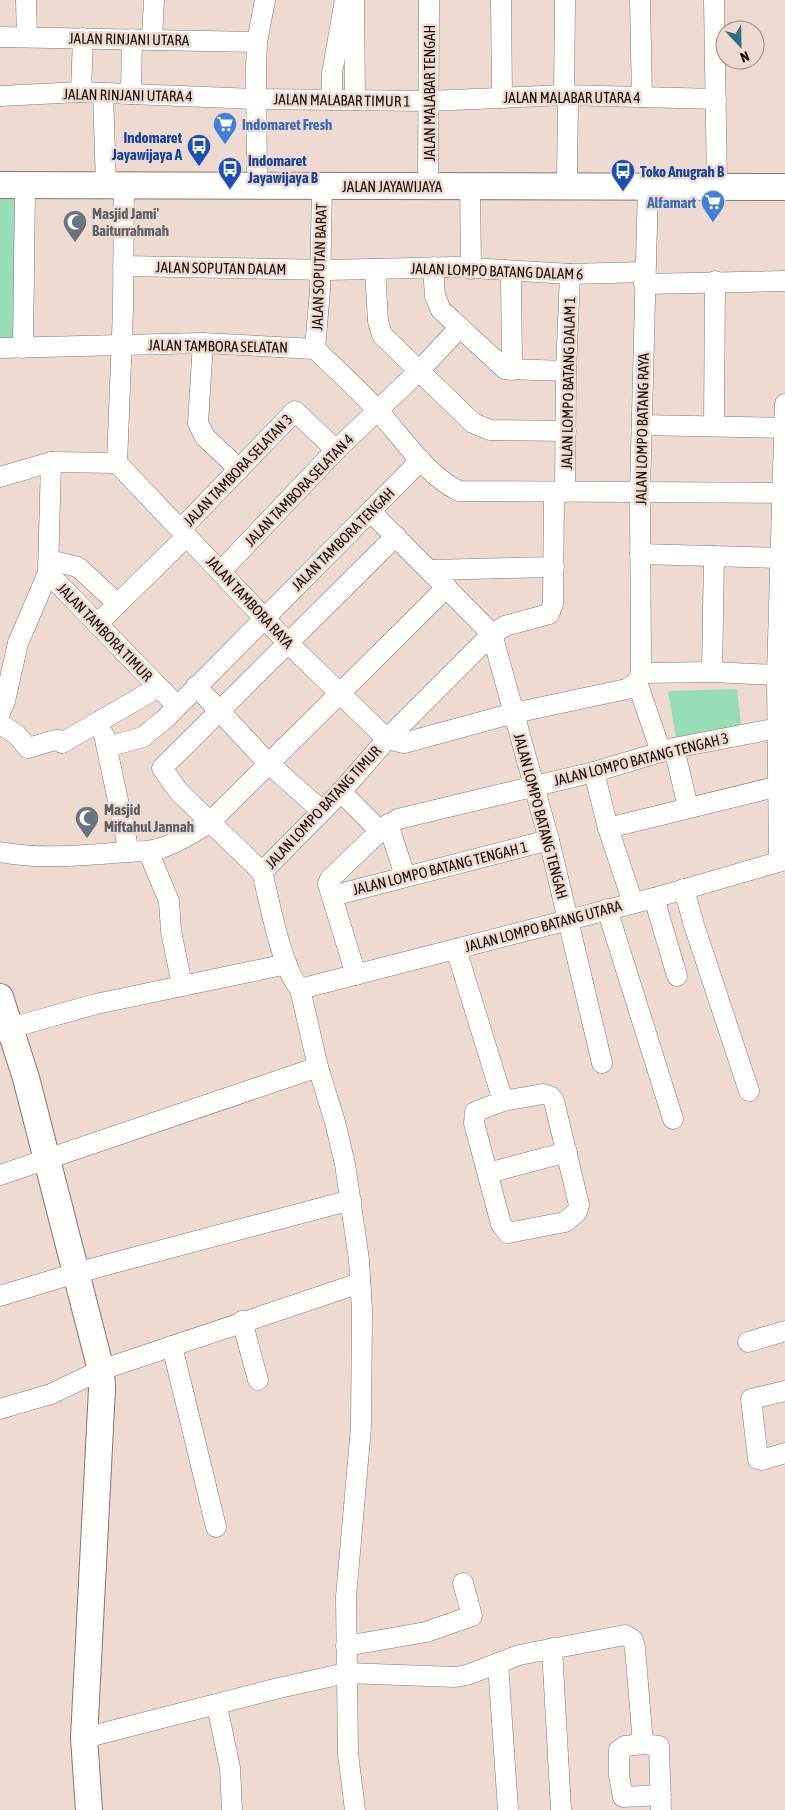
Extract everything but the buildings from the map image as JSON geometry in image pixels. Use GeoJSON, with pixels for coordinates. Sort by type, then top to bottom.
{"type":"FeatureCollection","features":[{"type":"Feature","properties":{"kind":"main road","name":"JALAN JAYAWIJAYA"},"geometry":{"type":"LineString","coordinates":[[12,185],[785,187]]}},
{"type":"Feature","properties":{"kind":"main road"},"geometry":{"type":"LineString","coordinates":[[0,997],[5,1030],[26,1078],[102,1370],[84,1738],[89,1810]]}},
{"type":"Feature","properties":{"kind":"street"},"geometry":{"type":"LineString","coordinates":[[26,0],[27,38]]}},
{"type":"Feature","properties":{"kind":"street"},"geometry":{"type":"LineString","coordinates":[[131,94],[142,39],[154,0]]}},
{"type":"Feature","properties":{"kind":"street"},"geometry":{"type":"LineString","coordinates":[[257,186],[257,42],[265,0]]}},
{"type":"Feature","properties":{"kind":"street"},"geometry":{"type":"LineString","coordinates":[[332,100],[332,73],[345,0]]}},
{"type":"Feature","properties":{"kind":"street"},"geometry":{"type":"LineString","coordinates":[[354,0],[355,100]]}},
{"type":"Feature","properties":{"kind":"street","name":"JALAN MALABAR TENGAH"},"geometry":{"type":"LineString","coordinates":[[428,186],[429,0]]}},
{"type":"Feature","properties":{"kind":"street"},"geometry":{"type":"LineString","coordinates":[[501,0],[502,97]]}},
{"type":"Feature","properties":{"kind":"street"},"geometry":{"type":"LineString","coordinates":[[565,0],[567,186]]}},
{"type":"Feature","properties":{"kind":"street"},"geometry":{"type":"LineString","coordinates":[[640,0],[642,97]]}},
{"type":"Feature","properties":{"kind":"street"},"geometry":{"type":"LineString","coordinates":[[714,0],[717,186]]}},
{"type":"Feature","properties":{"kind":"street","name":"JALAN RINJANI UTARA"},"geometry":{"type":"LineString","coordinates":[[0,37],[257,42]]}},
{"type":"Feature","properties":{"kind":"street"},"geometry":{"type":"LineString","coordinates":[[81,92],[83,38]]}},
{"type":"Feature","properties":{"kind":"street","name":"JALAN RINJANI UTARA 4"},"geometry":{"type":"LineString","coordinates":[[0,96],[81,92],[256,99]]}},
{"type":"Feature","properties":{"kind":"street"},"geometry":{"type":"LineString","coordinates":[[0,477],[51,462],[116,462],[123,266],[103,93]]}},
{"type":"Feature","properties":{"kind":"street","name":"JALAN MALABAR UTARA 4"},"geometry":{"type":"LineString","coordinates":[[429,101],[566,95],[716,99]]}},
{"type":"Feature","properties":{"kind":"street","name":"JALAN MALABAR TIMUR 1"},"geometry":{"type":"LineString","coordinates":[[256,99],[429,101]]}},
{"type":"Feature","properties":{"kind":"street"},"geometry":{"type":"LineString","coordinates":[[12,185],[23,348]]}},
{"type":"Feature","properties":{"kind":"street"},"geometry":{"type":"LineString","coordinates":[[470,185],[471,269]]}},
{"type":"Feature","properties":{"kind":"street","name":"JALAN SOPUTAN BARAT"},"geometry":{"type":"LineString","coordinates":[[315,349],[319,307],[322,186]]}},
{"type":"Feature","properties":{"kind":"street","name":"JALAN LOMPO BATANG RAYA"},"geometry":{"type":"LineString","coordinates":[[648,186],[644,278],[640,491],[639,678],[688,807]]}},
{"type":"Feature","properties":{"kind":"street","name":"JALAN SOPUTAN DALAM"},"geometry":{"type":"LineString","coordinates":[[123,266],[319,270]]}},
{"type":"Feature","properties":{"kind":"street"},"geometry":{"type":"LineString","coordinates":[[434,267],[438,306],[504,369],[566,371]]}},
{"type":"Feature","properties":{"kind":"street","name":"JALAN LOMPO BATANG DALAM 6"},"geometry":{"type":"LineString","coordinates":[[319,270],[434,267],[715,281],[785,281]]}},
{"type":"Feature","properties":{"kind":"street"},"geometry":{"type":"LineString","coordinates":[[375,269],[378,327],[382,335],[481,428],[490,430],[566,431]]}},
{"type":"Feature","properties":{"kind":"street"},"geometry":{"type":"LineString","coordinates":[[511,271],[512,370]]}},
{"type":"Feature","properties":{"kind":"street","name":"JALAN LOMPO BATANG DALAM 1"},"geometry":{"type":"LineString","coordinates":[[492,634],[505,626],[550,614],[553,604],[554,568],[566,431],[566,371],[570,274]]}},
{"type":"Feature","properties":{"kind":"street"},"geometry":{"type":"LineString","coordinates":[[714,426],[715,281]]}},
{"type":"Feature","properties":{"kind":"street","name":"JALAN TAMBORA SELATAN 4"},"geometry":{"type":"LineString","coordinates":[[221,571],[336,450],[420,370],[460,327]]}},
{"type":"Feature","properties":{"kind":"street"},"geometry":{"type":"LineString","coordinates":[[203,343],[198,423],[205,437],[239,469]]}},
{"type":"Feature","properties":{"kind":"street","name":"JALAN TAMBORA SELATAN"},"geometry":{"type":"LineString","coordinates":[[0,348],[203,343],[315,349]]}},
{"type":"Feature","properties":{"kind":"street"},"geometry":{"type":"LineString","coordinates":[[315,349],[377,410],[421,460],[450,487],[459,491],[784,493]]}},
{"type":"Feature","properties":{"kind":"street"},"geometry":{"type":"LineString","coordinates":[[782,861],[777,675],[784,493],[785,404]]}},
{"type":"Feature","properties":{"kind":"street","name":"JALAN TAMBORA SELATAN 3"},"geometry":{"type":"LineString","coordinates":[[97,624],[184,533],[239,469],[296,411],[336,450]]}},
{"type":"Feature","properties":{"kind":"street"},"geometry":{"type":"LineString","coordinates":[[642,425],[785,428]]}},
{"type":"Feature","properties":{"kind":"street","name":"JALAN TAMBORA TENGAH"},"geometry":{"type":"LineString","coordinates":[[107,747],[135,740],[150,733],[421,460]]}},
{"type":"Feature","properties":{"kind":"street"},"geometry":{"type":"LineString","coordinates":[[0,713],[5,701],[18,643],[48,566],[51,462]]}},
{"type":"Feature","properties":{"kind":"street","name":"JALAN TAMBORA RAYA"},"geometry":{"type":"LineString","coordinates":[[116,462],[288,642],[387,739]]}},
{"type":"Feature","properties":{"kind":"street"},"geometry":{"type":"LineString","coordinates":[[371,512],[492,634]]}},
{"type":"Feature","properties":{"kind":"street"},"geometry":{"type":"LineString","coordinates":[[262,872],[209,823],[179,792],[162,768],[221,712],[288,642],[396,536]]}},
{"type":"Feature","properties":{"kind":"street"},"geometry":{"type":"LineString","coordinates":[[640,554],[780,558]]}},
{"type":"Feature","properties":{"kind":"street"},"geometry":{"type":"LineString","coordinates":[[712,672],[714,556]]}},
{"type":"Feature","properties":{"kind":"street"},"geometry":{"type":"LineString","coordinates":[[48,566],[78,567],[118,604]]}},
{"type":"Feature","properties":{"kind":"street","name":"JALAN TAMBORA TIMUR"},"geometry":{"type":"LineString","coordinates":[[48,566],[97,624],[157,688],[177,706]]}},
{"type":"Feature","properties":{"kind":"street"},"geometry":{"type":"LineString","coordinates":[[429,570],[554,568]]}},
{"type":"Feature","properties":{"kind":"street"},"geometry":{"type":"LineString","coordinates":[[0,852],[41,856],[86,856],[138,852],[173,843],[209,823],[447,587]]}},
{"type":"Feature","properties":{"kind":"street","name":"JALAN LOMPO BATANG TENGAH"},"geometry":{"type":"LineString","coordinates":[[492,634],[534,785],[602,1063]]}},
{"type":"Feature","properties":{"kind":"street","name":"JALAN LOMPO BATANG TIMUR"},"geometry":{"type":"LineString","coordinates":[[355,1810],[348,1754],[346,1597],[360,1447],[362,1310],[358,1239],[335,1122],[318,1067],[300,989],[294,982],[287,964],[262,872],[341,792],[387,739],[492,634]]}},
{"type":"Feature","properties":{"kind":"street"},"geometry":{"type":"LineString","coordinates":[[387,739],[404,743],[514,713],[627,689],[639,678],[712,672],[777,675]]}},
{"type":"Feature","properties":{"kind":"street"},"geometry":{"type":"LineString","coordinates":[[196,686],[268,763],[322,811]]}},
{"type":"Feature","properties":{"kind":"street"},"geometry":{"type":"LineString","coordinates":[[0,724],[17,735],[28,748],[54,740],[59,740],[62,743],[157,688]]}},
{"type":"Feature","properties":{"kind":"street"},"geometry":{"type":"LineString","coordinates":[[102,726],[138,852],[169,901],[170,931],[182,985]]}},
{"type":"Feature","properties":{"kind":"street","name":"JALAN LOMPO BATANG TENGAH 3"},"geometry":{"type":"LineString","coordinates":[[384,828],[398,819],[594,772],[667,750],[778,728]]}},
{"type":"Feature","properties":{"kind":"street"},"geometry":{"type":"LineString","coordinates":[[594,772],[608,828],[633,903]]}},
{"type":"Feature","properties":{"kind":"street"},"geometry":{"type":"LineString","coordinates":[[608,828],[779,786]]}},
{"type":"Feature","properties":{"kind":"street"},"geometry":{"type":"LineString","coordinates":[[341,792],[384,828],[405,876]]}},
{"type":"Feature","properties":{"kind":"street"},"geometry":{"type":"LineString","coordinates":[[356,975],[332,896],[330,879],[384,828]]}},
{"type":"Feature","properties":{"kind":"street","name":"JALAN LOMPO BATANG TENGAH 1"},"geometry":{"type":"LineString","coordinates":[[332,896],[548,840]]}},
{"type":"Feature","properties":{"kind":"street","name":"JALAN LOMPO BATANG UTARA"},"geometry":{"type":"LineString","coordinates":[[300,989],[654,898],[782,861]]}},
{"type":"Feature","properties":{"kind":"street"},"geometry":{"type":"LineString","coordinates":[[684,889],[694,925],[749,1091]]}},
{"type":"Feature","properties":{"kind":"street"},"geometry":{"type":"LineString","coordinates":[[654,898],[676,976]]}},
{"type":"Feature","properties":{"kind":"street"},"geometry":{"type":"LineString","coordinates":[[607,909],[673,1119]]}},
{"type":"Feature","properties":{"kind":"street"},"geometry":{"type":"LineString","coordinates":[[456,949],[503,1102]]}},
{"type":"Feature","properties":{"kind":"street"},"geometry":{"type":"LineString","coordinates":[[5,1030],[96,1004],[287,964]]}},
{"type":"Feature","properties":{"kind":"street"},"geometry":{"type":"LineString","coordinates":[[0,1175],[318,1067]]}},
{"type":"Feature","properties":{"kind":"street"},"geometry":{"type":"LineString","coordinates":[[536,1095],[550,1096],[554,1101],[566,1152],[578,1205],[577,1212],[565,1222],[508,1233],[501,1224],[473,1118],[478,1109],[536,1095]]}},
{"type":"Feature","properties":{"kind":"street"},"geometry":{"type":"LineString","coordinates":[[488,1173],[566,1152]]}},
{"type":"Feature","properties":{"kind":"street"},"geometry":{"type":"LineString","coordinates":[[0,1296],[76,1273],[351,1200]]}},
{"type":"Feature","properties":{"kind":"street"},"geometry":{"type":"LineString","coordinates":[[0,1410],[51,1394],[102,1370],[242,1321],[360,1283]]}},
{"type":"Feature","properties":{"kind":"street"},"geometry":{"type":"LineString","coordinates":[[242,1321],[258,1380]]}},
{"type":"Feature","properties":{"kind":"street"},"geometry":{"type":"LineString","coordinates":[[748,1342],[785,1331]]}},
{"type":"Feature","properties":{"kind":"street"},"geometry":{"type":"LineString","coordinates":[[172,1346],[216,1526]]}},
{"type":"Feature","properties":{"kind":"street"},"geometry":{"type":"LineString","coordinates":[[785,1391],[751,1399],[758,1458],[762,1460],[785,1453]]}},
{"type":"Feature","properties":{"kind":"street"},"geometry":{"type":"LineString","coordinates":[[346,1646],[426,1632],[472,1616],[463,1583]]}},
{"type":"Feature","properties":{"kind":"street"},"geometry":{"type":"LineString","coordinates":[[84,1738],[217,1706],[279,1688],[346,1674],[455,1677],[467,1675],[498,1663],[552,1648],[625,1635],[630,1637],[634,1648],[643,1744]]}},
{"type":"Feature","properties":{"kind":"street"},"geometry":{"type":"LineString","coordinates":[[552,1648],[561,1810]]}},
{"type":"Feature","properties":{"kind":"street"},"geometry":{"type":"LineString","coordinates":[[498,1663],[508,1810]]}},
{"type":"Feature","properties":{"kind":"street"},"geometry":{"type":"LineString","coordinates":[[217,1706],[230,1768],[232,1810]]}},
{"type":"Feature","properties":{"kind":"street"},"geometry":{"type":"LineString","coordinates":[[643,1744],[659,1746],[661,1803],[623,1797],[618,1776],[619,1750],[625,1746],[643,1744]]}},
{"type":"Feature","properties":{"kind":"green space"},"geometry":{"type":"Polygon","coordinates":[[[0,191],[19,191],[19,340],[0,340],[0,191]]]}},
{"type":"Feature","properties":{"kind":"green space"},"geometry":{"type":"Polygon","coordinates":[[[737,689],[741,726],[676,738],[668,691],[737,689]]]}},
{"type":"Feature","properties":{"kind":"place","name":"Indomaret Fresh"},"geometry":{"type":"Point","coordinates":[225,145]}},
{"type":"Feature","properties":{"kind":"place","name":"Indomaret Jayawijaya A"},"geometry":{"type":"Point","coordinates":[199,167]}},
{"type":"Feature","properties":{"kind":"place","name":"Indomaret Jayawijaya B"},"geometry":{"type":"Point","coordinates":[230,190]}},
{"type":"Feature","properties":{"kind":"place","name":"Toko Anugrah B"},"geometry":{"type":"Point","coordinates":[623,192]}},
{"type":"Feature","properties":{"kind":"place","name":"Alfamart"},"geometry":{"type":"Point","coordinates":[713,223]}},
{"type":"Feature","properties":{"kind":"place","name":"Masjid Jami' Baiturrahmah"},"geometry":{"type":"Point","coordinates":[75,243]}},
{"type":"Feature","properties":{"kind":"place","name":"Masjid Miftahul Jannah"},"geometry":{"type":"Point","coordinates":[87,839]}}]}
